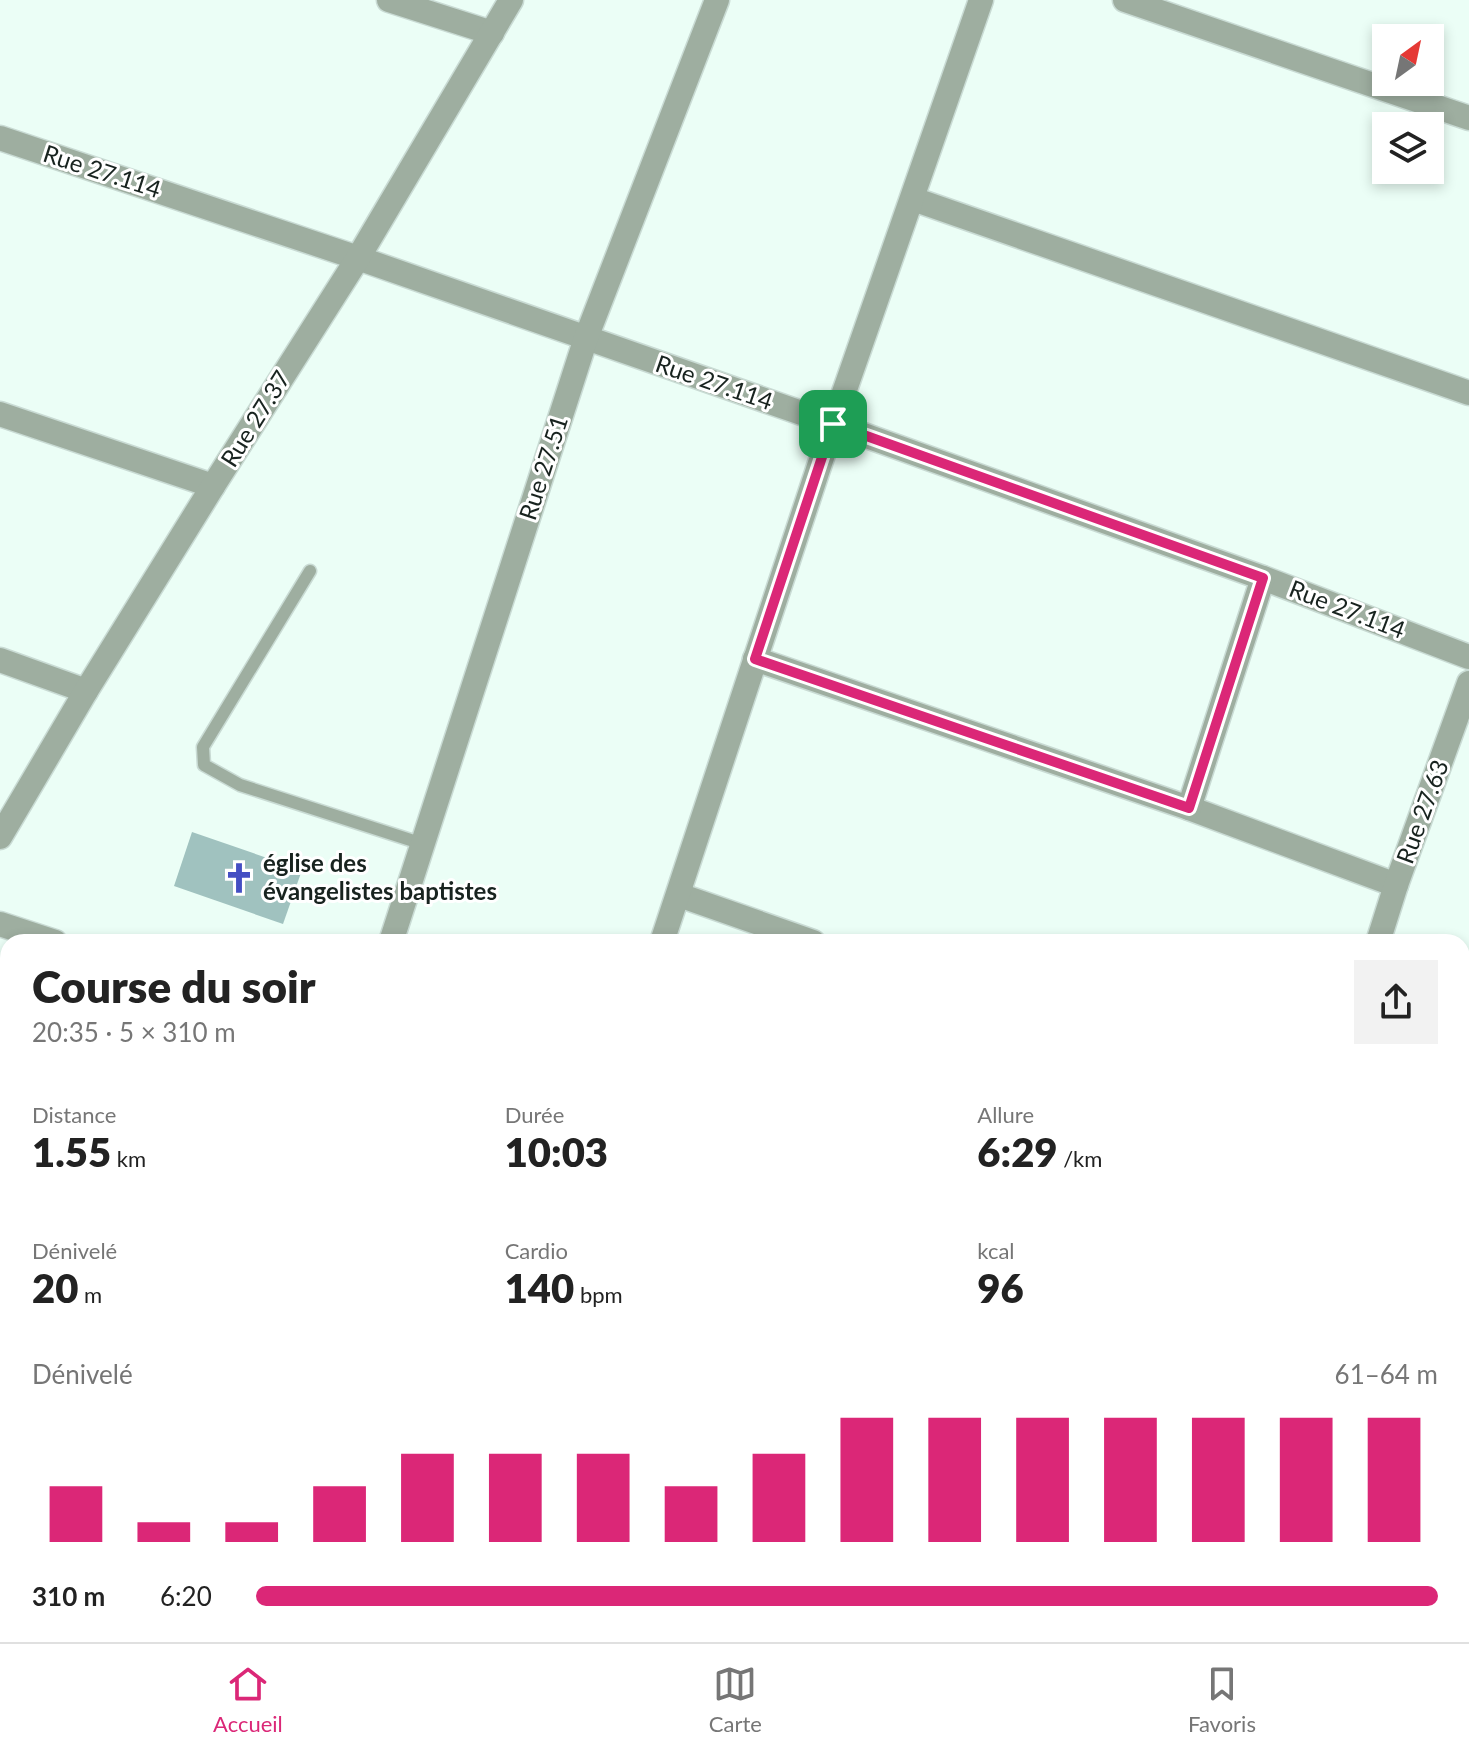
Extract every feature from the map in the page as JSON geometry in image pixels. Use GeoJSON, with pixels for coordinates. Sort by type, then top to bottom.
{"type":"FeatureCollection","features":[{"type":"Feature","properties":{"kind":"street"},"geometry":{"type":"LineString","coordinates":[[389,0],[492,33]]}},
{"type":"Feature","properties":{"kind":"street","name":"Rue 27.37"},"geometry":{"type":"LineString","coordinates":[[0,837],[86,691],[358,258],[511,0]]}},
{"type":"Feature","properties":{"kind":"street","name":"Rue 27.51"},"geometry":{"type":"LineString","coordinates":[[394,934],[586,338],[717,0]]}},
{"type":"Feature","properties":{"kind":"street"},"geometry":{"type":"LineString","coordinates":[[665,934],[833,424],[981,0]]}},
{"type":"Feature","properties":{"kind":"street"},"geometry":{"type":"LineString","coordinates":[[1125,0],[1469,118]]}},
{"type":"Feature","properties":{"kind":"street","name":"Rue 27.114"},"geometry":{"type":"LineString","coordinates":[[0,138],[358,258],[833,424],[1263,578],[1469,657]]}},
{"type":"Feature","properties":{"kind":"street"},"geometry":{"type":"LineString","coordinates":[[913,199],[1469,393]]}},
{"type":"Feature","properties":{"kind":"street"},"geometry":{"type":"LineString","coordinates":[[0,414],[213,486]]}},
{"type":"Feature","properties":{"kind":"street"},"geometry":{"type":"LineString","coordinates":[[1189,808],[1263,578]]}},
{"type":"Feature","properties":{"kind":"street"},"geometry":{"type":"LineString","coordinates":[[755,659],[1189,808],[1396,885]]}},
{"type":"Feature","properties":{"kind":"street"},"geometry":{"type":"LineString","coordinates":[[0,660],[86,691]]}},
{"type":"Feature","properties":{"kind":"street","name":"Rue 27.63"},"geometry":{"type":"LineString","coordinates":[[1381,934],[1469,683]]}},
{"type":"Feature","properties":{"kind":"street"},"geometry":{"type":"LineString","coordinates":[[679,895],[790,934]]}},
{"type":"Feature","properties":{"kind":"street"},"geometry":{"type":"LineString","coordinates":[[0,924],[31,934]]}},
{"type":"Feature","properties":{"kind":"lane"},"geometry":{"type":"LineString","coordinates":[[310,571],[203,747],[204,765],[240,785],[423,844]]}},
{"type":"Feature","properties":{"kind":"building"},"geometry":{"type":"Polygon","coordinates":[[[192,832],[302,870],[283,924],[174,886],[192,832]]]}},
{"type":"Feature","properties":{"kind":"place","name":"église des évangelistes baptistes"},"geometry":{"type":"Point","coordinates":[239,878]}},
{"type":"Feature","properties":{"kind":"route"},"geometry":{"type":"LineString","coordinates":[[833,424],[1263,578],[1189,808],[755,659],[833,424]]}}]}
